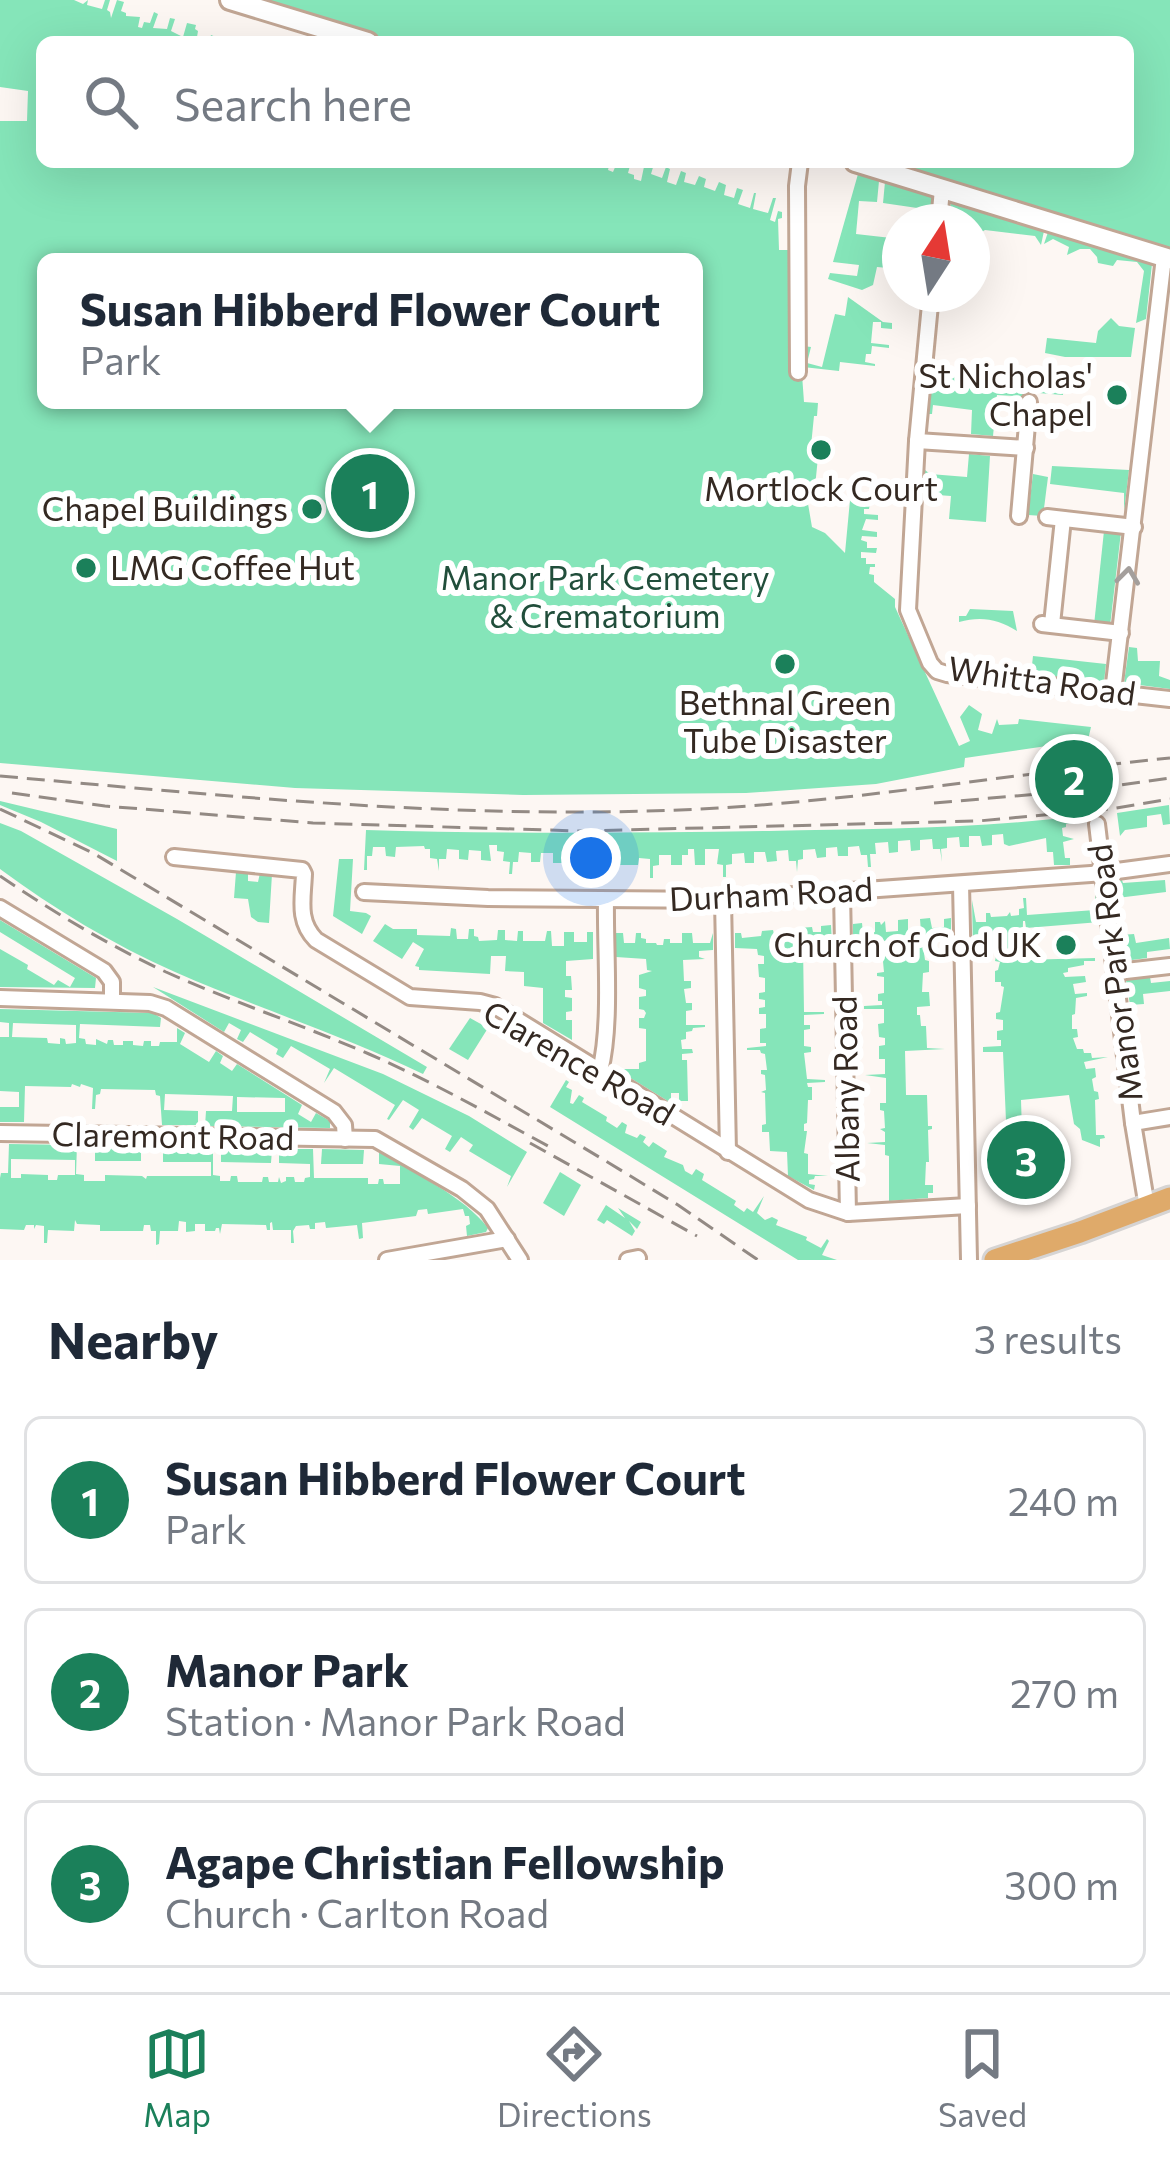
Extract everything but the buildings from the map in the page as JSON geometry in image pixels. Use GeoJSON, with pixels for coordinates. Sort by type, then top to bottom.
{"type":"FeatureCollection","features":[{"type":"Feature","properties":{"kind":"main road"},"geometry":{"type":"LineString","coordinates":[[995,1260],[1170,1198]]}},
{"type":"Feature","properties":{"kind":"street"},"geometry":{"type":"LineString","coordinates":[[230,0],[348,36]]}},
{"type":"Feature","properties":{"kind":"street"},"geometry":{"type":"LineString","coordinates":[[798,372],[799,168]]}},
{"type":"Feature","properties":{"kind":"street"},"geometry":{"type":"LineString","coordinates":[[875,168],[1167,258],[1113,692]]}},
{"type":"Feature","properties":{"kind":"street"},"geometry":{"type":"LineString","coordinates":[[941,204],[943,189]]}},
{"type":"Feature","properties":{"kind":"street","name":"Whitta Road"},"geometry":{"type":"LineString","coordinates":[[929,312],[908,610],[931,662],[947,674],[1170,699]]}},
{"type":"Feature","properties":{"kind":"street"},"geometry":{"type":"LineString","coordinates":[[1019,516],[1029,402]]}},
{"type":"Feature","properties":{"kind":"street"},"geometry":{"type":"LineString","coordinates":[[917,441],[1026,448]]}},
{"type":"Feature","properties":{"kind":"street"},"geometry":{"type":"LineString","coordinates":[[1121,633],[1047,624],[1055,518],[1134,527]]}},
{"type":"Feature","properties":{"kind":"street","name":"Manor Park Road"},"geometry":{"type":"LineString","coordinates":[[1097,824],[1111,872],[1132,1123],[1147,1207]]}},
{"type":"Feature","properties":{"kind":"street","name":"Clarence Road"},"geometry":{"type":"LineString","coordinates":[[174,857],[302,870],[302,920],[316,940],[410,997],[495,1006],[809,1201],[848,1213],[968,1206]]}},
{"type":"Feature","properties":{"kind":"street","name":"Manor Park Road"},"geometry":{"type":"LineString","coordinates":[[1111,872],[1170,864]]}},
{"type":"Feature","properties":{"kind":"street","name":"Durham Road"},"geometry":{"type":"LineString","coordinates":[[364,892],[723,900],[1111,872]]}},
{"type":"Feature","properties":{"kind":"street"},"geometry":{"type":"LineString","coordinates":[[961,884],[969,1260]]}},
{"type":"Feature","properties":{"kind":"street","name":"Albany Road"},"geometry":{"type":"LineString","coordinates":[[842,892],[848,1213]]}},
{"type":"Feature","properties":{"kind":"street"},"geometry":{"type":"LineString","coordinates":[[600,1071],[605,1042],[605,900]]}},
{"type":"Feature","properties":{"kind":"street"},"geometry":{"type":"LineString","coordinates":[[723,900],[728,1152]]}},
{"type":"Feature","properties":{"kind":"street"},"geometry":{"type":"LineString","coordinates":[[0,908],[104,971],[112,982],[112,1001]]}},
{"type":"Feature","properties":{"kind":"street"},"geometry":{"type":"LineString","coordinates":[[1117,972],[1170,966]]}},
{"type":"Feature","properties":{"kind":"street"},"geometry":{"type":"LineString","coordinates":[[0,998],[112,1001],[166,1008],[334,1112],[344,1125],[346,1139]]}},
{"type":"Feature","properties":{"kind":"street","name":"Manor Park Road"},"geometry":{"type":"LineString","coordinates":[[1132,1123],[1170,1117]]}},
{"type":"Feature","properties":{"kind":"street","name":"Claremont Road"},"geometry":{"type":"LineString","coordinates":[[0,1133],[374,1139],[488,1209],[520,1260]]}},
{"type":"Feature","properties":{"kind":"street"},"geometry":{"type":"LineString","coordinates":[[387,1260],[507,1238]]}},
{"type":"Feature","properties":{"kind":"green space","name":"Manor Park Cemetery & Crematorium"},"geometry":{"type":"Polygon","coordinates":[[[0,0],[83,4],[88,0],[87,5],[102,9],[105,0],[110,0],[111,18],[117,0],[124,2],[121,11],[126,16],[140,17],[138,27],[150,23],[154,12],[158,14],[153,28],[167,29],[170,18],[175,19],[171,31],[181,36],[36,36],[36,168],[608,168],[613,172],[629,168],[628,173],[641,181],[644,168],[653,168],[651,174],[662,178],[668,168],[667,182],[676,185],[681,171],[686,173],[684,182],[695,185],[699,176],[706,179],[704,187],[715,191],[719,182],[726,185],[724,195],[734,198],[737,188],[743,190],[738,204],[750,208],[756,193],[753,209],[768,213],[776,198],[770,220],[775,222],[778,211],[782,212],[779,250],[793,250],[804,402],[818,403],[810,456],[818,457],[814,497],[807,498],[812,527],[845,553],[850,500],[880,501],[864,509],[864,514],[878,515],[878,520],[866,519],[862,530],[877,532],[877,537],[862,536],[861,540],[867,548],[877,548],[876,553],[861,552],[861,558],[875,564],[869,574],[895,599],[959,746],[970,741],[960,717],[969,705],[982,714],[978,730],[992,734],[997,719],[999,725],[1018,724],[1019,719],[1091,727],[1088,740],[965,758],[964,767],[876,784],[746,793],[523,795],[295,788],[0,763],[0,121],[27,121],[28,91],[0,87],[0,0]]]}},
{"type":"Feature","properties":{"kind":"green space"},"geometry":{"type":"Polygon","coordinates":[[[257,0],[1170,0],[1170,251],[896,168],[1134,168],[1134,36],[375,36],[257,0]]]}},
{"type":"Feature","properties":{"kind":"green space","name":"Manor Park Cemetery & Crematorium"},"geometry":{"type":"Polygon","coordinates":[[[187,23],[196,25],[197,36],[183,36],[187,23]]]}},
{"type":"Feature","properties":{"kind":"green space"},"geometry":{"type":"Polygon","coordinates":[[[858,174],[879,181],[877,202],[859,201],[856,234],[882,237],[882,267],[877,267],[873,285],[862,290],[828,279],[830,273],[857,276],[859,265],[833,262],[858,174]]]}},
{"type":"Feature","properties":{"kind":"green space"},"geometry":{"type":"Polygon","coordinates":[[[885,182],[932,197],[931,204],[883,203],[885,182]]]}},
{"type":"Feature","properties":{"kind":"green space"},"geometry":{"type":"Polygon","coordinates":[[[990,214],[1044,231],[1041,245],[1035,236],[990,231],[990,214]]]}},
{"type":"Feature","properties":{"kind":"green space"},"geometry":{"type":"Polygon","coordinates":[[[1048,232],[1152,264],[1146,319],[1136,323],[1144,271],[1137,262],[1098,263],[1090,249],[1067,255],[1069,247],[1053,239],[1044,244],[1048,232]]]}},
{"type":"Feature","properties":{"kind":"green space"},"geometry":{"type":"Polygon","coordinates":[[[848,297],[883,322],[892,323],[892,329],[873,322],[871,343],[889,348],[872,346],[865,362],[875,366],[840,362],[839,371],[803,367],[803,346],[811,347],[807,363],[822,367],[835,314],[845,316],[848,297]]]}},
{"type":"Feature","properties":{"kind":"green space"},"geometry":{"type":"Polygon","coordinates":[[[1111,318],[1119,326],[1135,328],[1131,357],[1045,353],[1047,338],[1096,343],[1098,331],[1111,318]]]}},
{"type":"Feature","properties":{"kind":"green space"},"geometry":{"type":"Polygon","coordinates":[[[1018,367],[1021,377],[1055,381],[1057,373],[1064,374],[1063,395],[1026,392],[1024,401],[997,395],[993,436],[971,434],[972,410],[933,405],[929,414],[933,373],[1007,385],[1010,372],[1018,367]]]}},
{"type":"Feature","properties":{"kind":"green space"},"geometry":{"type":"Polygon","coordinates":[[[969,454],[990,456],[986,522],[949,519],[951,496],[924,494],[925,470],[967,477],[969,454]]]}},
{"type":"Feature","properties":{"kind":"green space"},"geometry":{"type":"Polygon","coordinates":[[[1052,466],[1129,470],[1124,512],[1124,493],[1050,484],[1052,466]]]}},
{"type":"Feature","properties":{"kind":"green space"},"geometry":{"type":"Polygon","coordinates":[[[1033,474],[1048,477],[1043,516],[1028,515],[1033,474]]]}},
{"type":"Feature","properties":{"kind":"green space"},"geometry":{"type":"Polygon","coordinates":[[[1104,531],[1121,532],[1110,626],[1094,625],[1104,531]]]}},
{"type":"Feature","properties":{"kind":"green space"},"geometry":{"type":"Polygon","coordinates":[[[970,609],[1013,611],[1017,631],[989,620],[959,622],[959,616],[966,616],[970,609]]]}},
{"type":"Feature","properties":{"kind":"green space"},"geometry":{"type":"Polygon","coordinates":[[[1129,647],[1137,648],[1138,661],[1160,661],[1159,676],[1170,680],[1170,689],[1124,683],[1129,647]]]}},
{"type":"Feature","properties":{"kind":"green space"},"geometry":{"type":"Polygon","coordinates":[[[1033,656],[1106,664],[1104,682],[1031,674],[1033,656]]]}},
{"type":"Feature","properties":{"kind":"green space"},"geometry":{"type":"Polygon","coordinates":[[[0,801],[117,829],[117,861],[0,805],[0,801]]]}},
{"type":"Feature","properties":{"kind":"green space"},"geometry":{"type":"Polygon","coordinates":[[[1169,805],[1170,824],[1163,825],[1161,814],[1147,816],[1147,827],[1125,830],[1120,836],[1117,813],[1169,805]]]}},
{"type":"Feature","properties":{"kind":"green space"},"geometry":{"type":"Polygon","coordinates":[[[1080,816],[1080,822],[1062,828],[1063,836],[1074,839],[1063,842],[1070,865],[1054,865],[1046,838],[1009,846],[1003,834],[992,835],[992,845],[982,846],[980,836],[969,836],[969,847],[960,847],[959,837],[947,838],[947,848],[941,849],[942,862],[932,839],[920,840],[920,850],[911,851],[910,840],[898,841],[898,852],[889,853],[888,842],[875,843],[871,867],[859,846],[848,847],[848,856],[838,856],[837,847],[826,848],[826,857],[817,858],[815,849],[803,850],[797,872],[788,850],[776,851],[777,861],[767,862],[765,852],[754,852],[754,863],[745,863],[744,853],[732,854],[726,877],[723,865],[717,864],[719,849],[705,849],[705,865],[695,865],[694,849],[682,855],[682,865],[671,865],[671,855],[659,855],[653,878],[650,859],[639,858],[638,865],[617,865],[617,854],[607,853],[606,864],[595,864],[595,856],[584,856],[582,876],[581,852],[564,853],[563,863],[553,863],[553,853],[541,853],[540,862],[531,862],[531,853],[519,852],[509,874],[510,862],[503,861],[504,852],[497,851],[497,845],[489,845],[491,861],[481,860],[481,851],[469,850],[468,860],[459,859],[459,850],[447,849],[446,859],[439,859],[439,871],[437,859],[430,858],[430,849],[424,846],[396,847],[395,857],[386,856],[385,847],[373,847],[364,870],[366,830],[847,830],[1080,816]]]}},
{"type":"Feature","properties":{"kind":"green space"},"geometry":{"type":"Polygon","coordinates":[[[0,823],[177,919],[427,1067],[423,1074],[175,972],[85,925],[0,869],[0,823]]]}},
{"type":"Feature","properties":{"kind":"green space"},"geometry":{"type":"Polygon","coordinates":[[[339,859],[353,859],[350,911],[371,916],[362,934],[333,916],[339,859]]]}},
{"type":"Feature","properties":{"kind":"green space"},"geometry":{"type":"Polygon","coordinates":[[[236,872],[248,873],[248,881],[258,882],[260,873],[272,874],[269,923],[251,917],[248,899],[234,898],[236,872]]]}},
{"type":"Feature","properties":{"kind":"green space"},"geometry":{"type":"Polygon","coordinates":[[[1115,880],[1165,880],[1166,892],[1117,898],[1115,880]]]}},
{"type":"Feature","properties":{"kind":"green space"},"geometry":{"type":"Polygon","coordinates":[[[1095,893],[1100,922],[1026,928],[1023,921],[1022,960],[1095,958],[1063,973],[1065,977],[1085,976],[1086,982],[1073,984],[1075,994],[1087,993],[1076,998],[1072,1015],[1077,1049],[1091,1053],[1092,1058],[1108,1057],[1084,1062],[1086,1069],[1095,1068],[1096,1135],[1105,1138],[1100,1139],[1100,1147],[1082,1140],[1069,1095],[1021,1100],[1022,1131],[1016,1157],[985,1157],[1005,1155],[1007,1144],[1003,1052],[983,1052],[983,1047],[1001,1046],[997,1031],[1003,1030],[1003,1020],[996,1019],[996,1013],[1004,987],[995,982],[998,947],[973,947],[972,900],[976,922],[986,922],[986,913],[991,917],[1010,912],[1019,915],[1023,898],[1027,915],[1095,910],[1095,893]]]}},
{"type":"Feature","properties":{"kind":"green space"},"geometry":{"type":"Polygon","coordinates":[[[930,918],[932,928],[944,927],[944,919],[951,918],[951,937],[924,940],[929,972],[923,973],[922,992],[929,992],[930,1006],[917,1007],[917,1015],[921,1026],[926,1026],[927,1048],[945,1049],[905,1051],[906,1095],[927,1095],[932,1129],[928,1130],[925,1185],[933,1185],[933,1193],[928,1198],[889,1201],[885,1145],[867,1143],[885,1142],[880,1103],[886,1103],[886,1078],[865,1075],[885,1074],[879,1046],[885,1045],[885,1038],[879,1037],[878,1024],[884,1023],[884,1009],[864,1009],[882,1005],[878,994],[884,993],[884,977],[877,973],[884,972],[882,951],[887,950],[887,941],[853,939],[853,924],[862,923],[863,933],[875,932],[875,922],[885,921],[886,932],[898,931],[898,920],[908,919],[908,930],[913,933],[921,932],[920,919],[930,918]]]}},
{"type":"Feature","properties":{"kind":"green space"},"geometry":{"type":"Polygon","coordinates":[[[0,920],[96,978],[95,988],[0,987],[0,949],[54,985],[58,980],[70,987],[75,978],[0,932],[0,920]]]}},
{"type":"Feature","properties":{"kind":"green space"},"geometry":{"type":"Polygon","coordinates":[[[385,924],[393,929],[417,929],[417,935],[450,936],[451,928],[456,929],[457,939],[468,939],[469,929],[474,929],[479,941],[497,940],[498,930],[505,930],[505,940],[517,941],[518,931],[523,931],[523,941],[545,941],[551,931],[552,946],[564,946],[564,932],[574,932],[574,942],[587,942],[587,932],[593,932],[593,959],[566,961],[572,990],[565,990],[565,997],[572,998],[572,1011],[566,1012],[566,1020],[572,1020],[572,1040],[543,1023],[543,988],[524,986],[524,972],[505,971],[506,956],[491,956],[490,974],[419,970],[415,966],[424,949],[413,942],[402,959],[373,941],[385,924]]]}},
{"type":"Feature","properties":{"kind":"green space"},"geometry":{"type":"Polygon","coordinates":[[[831,925],[832,943],[803,946],[804,1012],[824,1012],[804,1015],[804,1025],[810,1025],[804,1030],[804,1046],[811,1047],[811,1052],[804,1053],[807,1079],[825,1080],[807,1083],[812,1087],[804,1124],[808,1174],[828,1176],[809,1180],[814,1190],[788,1176],[787,1152],[770,1151],[769,1132],[762,1132],[766,1124],[765,1093],[761,1092],[766,1090],[761,1074],[767,1070],[765,1054],[747,1048],[766,1046],[760,1043],[760,1029],[766,1028],[766,1014],[759,1014],[759,1008],[765,1007],[759,993],[765,992],[765,978],[759,977],[758,964],[764,964],[764,956],[757,949],[735,948],[735,933],[742,938],[761,936],[762,931],[784,933],[791,928],[792,933],[812,927],[813,932],[821,932],[821,926],[831,925]]]}},
{"type":"Feature","properties":{"kind":"green space"},"geometry":{"type":"Polygon","coordinates":[[[615,933],[623,933],[624,943],[635,943],[636,933],[641,933],[646,943],[663,945],[664,939],[682,943],[682,933],[692,933],[693,943],[710,943],[713,933],[713,950],[699,951],[705,959],[683,960],[684,981],[691,981],[691,988],[684,989],[686,1003],[692,1003],[692,1010],[686,1011],[686,1025],[705,1025],[686,1032],[686,1039],[681,1040],[682,1049],[693,1053],[682,1054],[682,1060],[687,1060],[688,1101],[679,1101],[679,1093],[671,1093],[671,1103],[624,1074],[624,1069],[639,1069],[639,1063],[646,1061],[646,1029],[639,1028],[639,1018],[646,1013],[639,1009],[639,997],[646,996],[646,990],[639,988],[639,975],[652,971],[647,970],[646,959],[616,957],[615,933]]]}},
{"type":"Feature","properties":{"kind":"green space"},"geometry":{"type":"Polygon","coordinates":[[[1134,934],[1136,943],[1169,938],[1170,949],[1124,961],[1121,935],[1134,934]]]}},
{"type":"Feature","properties":{"kind":"green space"},"geometry":{"type":"Polygon","coordinates":[[[1150,977],[1151,983],[1170,981],[1170,991],[1143,994],[1144,1004],[1130,1005],[1126,980],[1150,977]]]}},
{"type":"Feature","properties":{"kind":"green space"},"geometry":{"type":"Polygon","coordinates":[[[153,987],[383,1074],[469,1116],[527,1152],[507,1187],[511,1176],[469,1151],[473,1145],[461,1137],[450,1152],[445,1149],[452,1136],[422,1118],[413,1130],[409,1127],[419,1110],[403,1100],[389,1120],[395,1105],[334,1068],[324,1083],[330,1069],[291,1046],[283,1058],[276,1054],[278,1049],[250,1032],[243,1042],[237,1039],[241,1030],[229,1023],[224,1032],[153,987]]]}},
{"type":"Feature","properties":{"kind":"green space"},"geometry":{"type":"Polygon","coordinates":[[[0,1009],[153,1013],[161,1018],[160,1027],[80,1024],[79,1038],[96,1045],[96,1039],[107,1044],[113,1040],[114,1045],[133,1041],[143,1046],[144,1041],[151,1041],[151,1046],[159,1046],[160,1042],[177,1042],[177,1028],[185,1033],[180,1044],[209,1062],[216,1051],[223,1056],[220,1063],[232,1071],[237,1064],[302,1105],[298,1114],[311,1122],[316,1113],[330,1121],[330,1128],[205,1126],[206,1111],[232,1111],[233,1096],[165,1094],[164,1110],[198,1111],[198,1125],[162,1125],[160,1096],[155,1090],[101,1089],[92,1109],[93,1088],[81,1084],[25,1086],[24,1122],[0,1122],[0,1107],[19,1107],[19,1092],[0,1091],[0,1037],[9,1037],[9,1023],[0,1022],[0,1009]],[[13,1023],[12,1037],[76,1043],[76,1025],[13,1023]],[[237,1097],[237,1112],[285,1112],[285,1098],[237,1097]]]}},
{"type":"Feature","properties":{"kind":"green space"},"geometry":{"type":"Polygon","coordinates":[[[470,1018],[488,1028],[468,1060],[449,1049],[470,1018]]]}},
{"type":"Feature","properties":{"kind":"green space"},"geometry":{"type":"Polygon","coordinates":[[[566,1080],[566,1087],[572,1090],[570,1103],[579,1095],[584,1098],[582,1102],[617,1128],[622,1122],[627,1125],[625,1133],[646,1137],[643,1142],[649,1147],[653,1142],[667,1151],[664,1157],[692,1175],[696,1169],[704,1174],[702,1180],[736,1201],[734,1205],[744,1212],[747,1208],[753,1212],[764,1196],[757,1213],[765,1220],[778,1220],[776,1225],[821,1248],[827,1239],[822,1255],[837,1260],[798,1260],[550,1107],[566,1080]]]}},
{"type":"Feature","properties":{"kind":"green space"},"geometry":{"type":"Polygon","coordinates":[[[9,1144],[77,1145],[76,1174],[84,1175],[84,1181],[105,1181],[105,1175],[146,1179],[211,1176],[211,1162],[163,1162],[163,1147],[213,1148],[213,1175],[220,1176],[220,1181],[237,1176],[238,1182],[262,1182],[268,1177],[269,1182],[278,1182],[279,1177],[281,1183],[294,1177],[295,1182],[304,1182],[310,1177],[310,1164],[279,1163],[279,1149],[313,1149],[314,1178],[368,1178],[368,1184],[383,1179],[384,1184],[400,1184],[400,1166],[379,1164],[379,1152],[452,1195],[488,1228],[467,1236],[469,1216],[463,1209],[428,1214],[427,1209],[418,1210],[416,1216],[362,1223],[363,1238],[359,1239],[357,1225],[296,1226],[291,1243],[291,1230],[273,1230],[272,1222],[270,1230],[266,1225],[222,1224],[220,1234],[219,1228],[205,1231],[205,1224],[195,1224],[195,1231],[186,1232],[186,1222],[179,1221],[178,1231],[160,1231],[156,1245],[156,1231],[150,1225],[144,1225],[143,1231],[100,1231],[100,1225],[75,1220],[74,1231],[48,1230],[44,1243],[44,1226],[0,1229],[0,1178],[1,1173],[8,1173],[9,1144]],[[11,1159],[11,1178],[48,1175],[48,1180],[57,1180],[58,1175],[75,1175],[75,1160],[11,1159]]]}},
{"type":"Feature","properties":{"kind":"green space"},"geometry":{"type":"Polygon","coordinates":[[[95,1145],[141,1146],[141,1161],[95,1161],[95,1145]]]}},
{"type":"Feature","properties":{"kind":"green space"},"geometry":{"type":"Polygon","coordinates":[[[221,1148],[272,1149],[271,1163],[221,1162],[221,1148]]]}},
{"type":"Feature","properties":{"kind":"green space"},"geometry":{"type":"Polygon","coordinates":[[[322,1149],[364,1150],[363,1164],[321,1164],[322,1149]]]}},
{"type":"Feature","properties":{"kind":"green space"},"geometry":{"type":"Polygon","coordinates":[[[560,1172],[581,1185],[564,1216],[543,1203],[560,1172]]]}},
{"type":"Feature","properties":{"kind":"green space"},"geometry":{"type":"Polygon","coordinates":[[[606,1205],[641,1222],[637,1229],[629,1221],[635,1231],[632,1236],[607,1220],[604,1224],[597,1220],[606,1205]]]}},
{"type":"Feature","properties":{"kind":"railway"},"geometry":{"type":"LineString","coordinates":[[0,776],[359,805],[628,812],[831,798],[1170,758]]}},
{"type":"Feature","properties":{"kind":"railway"},"geometry":{"type":"LineString","coordinates":[[934,803],[1170,778]]}},
{"type":"Feature","properties":{"kind":"railway"},"geometry":{"type":"LineString","coordinates":[[12,793],[105,806],[313,823],[580,831],[978,821],[1170,799]]}},
{"type":"Feature","properties":{"kind":"railway"},"geometry":{"type":"LineString","coordinates":[[0,809],[93,853],[678,1205],[758,1260]]}},
{"type":"Feature","properties":{"kind":"railway"},"geometry":{"type":"LineString","coordinates":[[0,876],[144,962],[392,1064],[548,1146]]}},
{"type":"Feature","properties":{"kind":"railway"},"geometry":{"type":"LineString","coordinates":[[530,1143],[697,1236]]}},
{"type":"Feature","properties":{"kind":"place","name":"St Nicholas' Chapel"},"geometry":{"type":"Point","coordinates":[1117,395]}},
{"type":"Feature","properties":{"kind":"place","name":"Mortlock Court"},"geometry":{"type":"Point","coordinates":[821,450]}},
{"type":"Feature","properties":{"kind":"place","name":"Susan Hibberd Flower Court"},"geometry":{"type":"Point","coordinates":[370,493]}},
{"type":"Feature","properties":{"kind":"place","name":"Chapel Buildings"},"geometry":{"type":"Point","coordinates":[312,509]}},
{"type":"Feature","properties":{"kind":"place","name":"LMG Coffee Hut"},"geometry":{"type":"Point","coordinates":[86,568]}},
{"type":"Feature","properties":{"kind":"place","name":"Bethnal Green Tube Disaster"},"geometry":{"type":"Point","coordinates":[785,664]}},
{"type":"Feature","properties":{"kind":"place","name":"Manor Park"},"geometry":{"type":"Point","coordinates":[1074,779]}},
{"type":"Feature","properties":{"kind":"place","name":"Church of God UK"},"geometry":{"type":"Point","coordinates":[1066,945]}},
{"type":"Feature","properties":{"kind":"place","name":"Agape Christian Fellowship"},"geometry":{"type":"Point","coordinates":[1026,1160]}}]}
